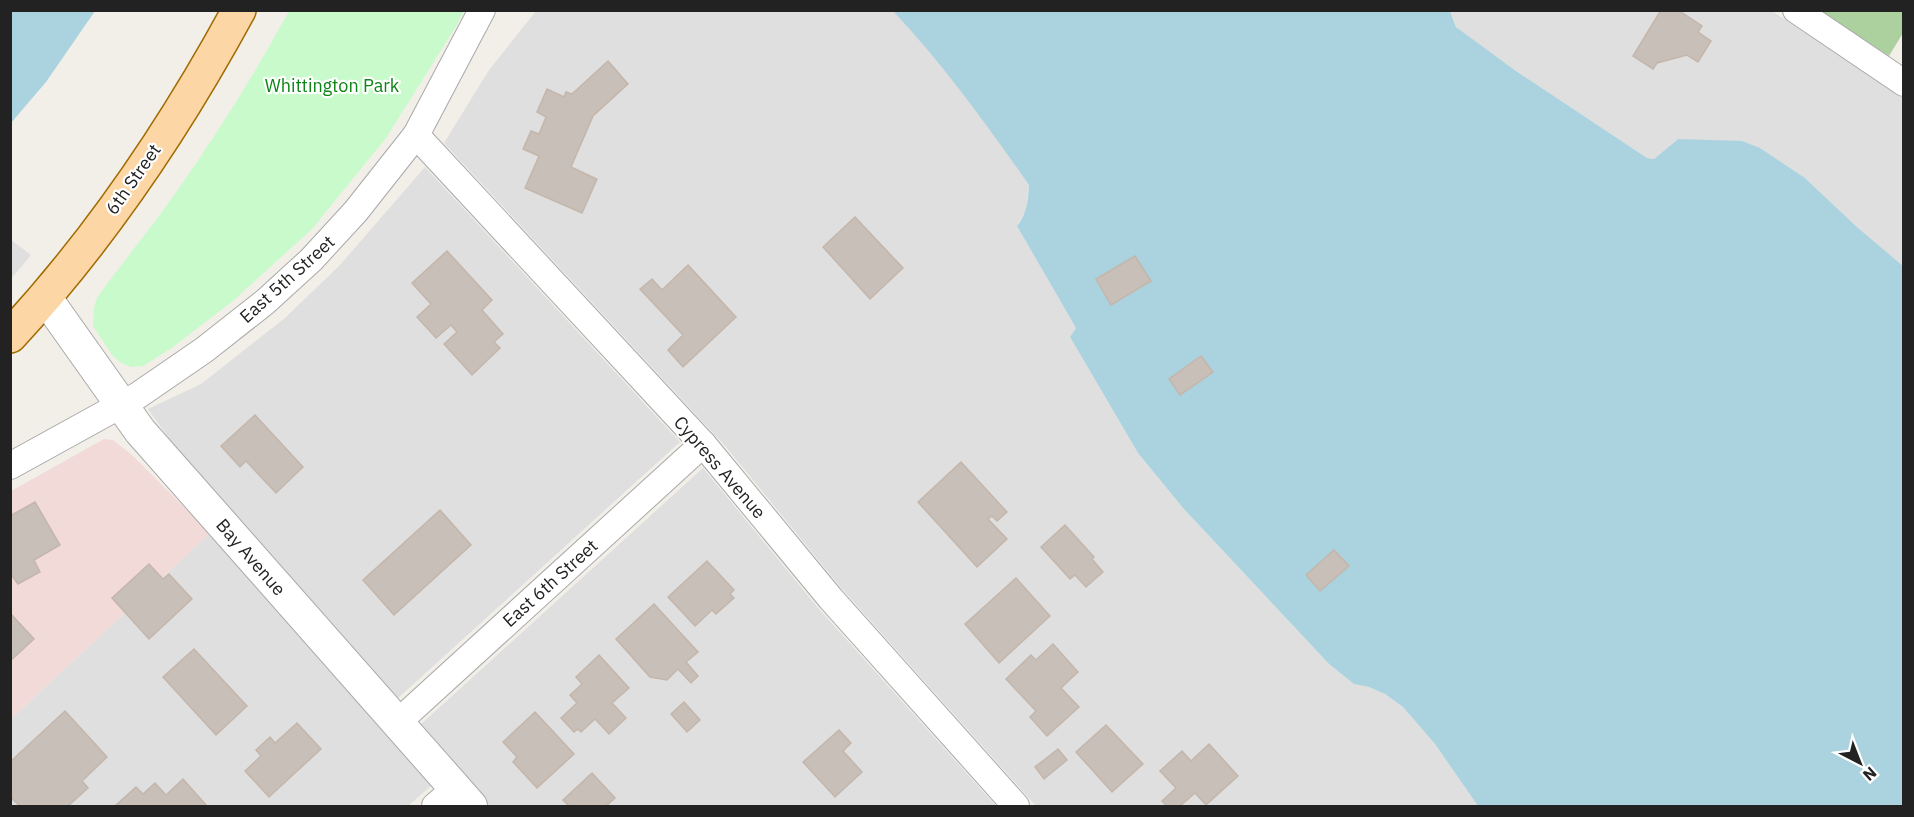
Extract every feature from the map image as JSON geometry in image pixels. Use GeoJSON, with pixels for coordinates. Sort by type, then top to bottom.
{"type":"FeatureCollection","features":[{"type":"Feature","properties":{"kind":"main road","name":"6th Street"},"geometry":{"type":"LineString","coordinates":[[10,336],[45,297],[128,189],[182,107],[239,10]]}},
{"type":"Feature","properties":{"kind":"street","name":"East 5th Street"},"geometry":{"type":"LineString","coordinates":[[10,466],[144,391],[204,350],[265,302],[311,260],[356,212],[416,135],[482,10]]}},
{"type":"Feature","properties":{"kind":"street"},"geometry":{"type":"LineString","coordinates":[[1796,10],[1904,83]]}},
{"type":"Feature","properties":{"kind":"street","name":"Cypress Avenue"},"geometry":{"type":"LineString","coordinates":[[416,135],[703,444],[831,599],[1016,807]]}},
{"type":"Feature","properties":{"kind":"street","name":"Bay Avenue"},"geometry":{"type":"LineString","coordinates":[[45,297],[140,431],[397,723],[454,801]]}},
{"type":"Feature","properties":{"kind":"street","name":"East 6th Street"},"geometry":{"type":"LineString","coordinates":[[397,723],[703,444]]}},
{"type":"Feature","properties":{"kind":"shaded area"},"geometry":{"type":"Polygon","coordinates":[[[536,11],[893,11],[927,46],[960,87],[1029,185],[1026,209],[1017,226],[1076,328],[1070,337],[1138,453],[1183,508],[1329,664],[1354,684],[1385,694],[1403,707],[1435,744],[1478,806],[1036,806],[842,589],[726,447],[444,143],[489,70],[536,11]]]}},
{"type":"Feature","properties":{"kind":"shaded area"},"geometry":{"type":"Polygon","coordinates":[[[1450,11],[1772,11],[1903,98],[1903,266],[1805,178],[1760,148],[1678,139],[1654,159],[1647,158],[1516,71],[1457,28],[1450,11]]]}},
{"type":"Feature","properties":{"kind":"shaded area"},"geometry":{"type":"Polygon","coordinates":[[[425,167],[680,442],[397,699],[178,451],[148,409],[201,384],[285,318],[340,265],[425,167]]]}},
{"type":"Feature","properties":{"kind":"shaded area"},"geometry":{"type":"Polygon","coordinates":[[[11,240],[31,255],[11,279],[11,240]]]}},
{"type":"Feature","properties":{"kind":"shaded area"},"geometry":{"type":"Polygon","coordinates":[[[104,439],[113,440],[132,455],[210,533],[11,719],[11,491],[104,439]]]}},
{"type":"Feature","properties":{"kind":"shaded area"},"geometry":{"type":"Polygon","coordinates":[[[703,468],[819,609],[996,806],[490,806],[419,726],[703,468]]]}},
{"type":"Feature","properties":{"kind":"shaded area"},"geometry":{"type":"Polygon","coordinates":[[[210,533],[432,785],[408,806],[11,806],[11,719],[210,533]]]}},
{"type":"Feature","properties":{"kind":"green space","name":"Whittington Park"},"geometry":{"type":"Polygon","coordinates":[[[289,11],[464,11],[386,138],[312,229],[234,300],[173,347],[143,366],[131,367],[121,363],[112,355],[93,326],[97,298],[163,211],[204,152],[289,11]]]}},
{"type":"Feature","properties":{"kind":"green space"},"geometry":{"type":"Polygon","coordinates":[[[1819,11],[1903,11],[1903,33],[1889,56],[1819,11]]]}},
{"type":"Feature","properties":{"kind":"water"},"geometry":{"type":"Polygon","coordinates":[[[11,10],[95,11],[46,82],[11,123],[11,10]]]}},
{"type":"Feature","properties":{"kind":"water"},"geometry":{"type":"Polygon","coordinates":[[[893,11],[1450,11],[1456,27],[1516,71],[1647,158],[1654,159],[1678,139],[1742,141],[1760,148],[1805,178],[1903,266],[1903,806],[1478,806],[1435,744],[1403,707],[1385,694],[1354,684],[1329,664],[1183,508],[1138,453],[1070,337],[1076,328],[1017,226],[1026,207],[1029,185],[981,117],[912,31],[893,11]]]}},
{"type":"Feature","properties":{"kind":"building"},"geometry":{"type":"Polygon","coordinates":[[[1661,10],[1678,10],[1702,26],[1698,32],[1711,41],[1698,62],[1687,55],[1657,63],[1653,69],[1633,56],[1661,10]]]}},
{"type":"Feature","properties":{"kind":"building"},"geometry":{"type":"Polygon","coordinates":[[[608,61],[628,84],[593,116],[571,167],[597,179],[582,213],[525,188],[539,156],[523,149],[531,131],[539,134],[546,117],[537,112],[547,89],[564,97],[566,92],[572,94],[608,61]]]}},
{"type":"Feature","properties":{"kind":"building"},"geometry":{"type":"Polygon","coordinates":[[[855,217],[903,268],[870,299],[823,247],[855,217]]]}},
{"type":"Feature","properties":{"kind":"building"},"geometry":{"type":"Polygon","coordinates":[[[447,251],[492,300],[482,310],[503,334],[494,342],[500,348],[472,375],[444,344],[457,332],[451,325],[436,338],[417,317],[431,304],[412,283],[447,251]]]}},
{"type":"Feature","properties":{"kind":"building"},"geometry":{"type":"Polygon","coordinates":[[[1135,256],[1151,281],[1111,305],[1096,279],[1135,256]]]}},
{"type":"Feature","properties":{"kind":"building"},"geometry":{"type":"Polygon","coordinates":[[[688,265],[736,317],[683,367],[668,350],[683,335],[640,289],[652,279],[662,290],[688,265]]]}},
{"type":"Feature","properties":{"kind":"building"},"geometry":{"type":"Polygon","coordinates":[[[1201,356],[1213,372],[1180,395],[1169,379],[1201,356]]]}},
{"type":"Feature","properties":{"kind":"building"},"geometry":{"type":"Polygon","coordinates":[[[255,415],[303,467],[276,493],[246,461],[240,467],[221,446],[255,415]]]}},
{"type":"Feature","properties":{"kind":"building"},"geometry":{"type":"Polygon","coordinates":[[[961,462],[1007,512],[997,521],[992,516],[988,519],[1007,539],[977,567],[918,502],[961,462]]]}},
{"type":"Feature","properties":{"kind":"building"},"geometry":{"type":"Polygon","coordinates":[[[35,502],[60,545],[34,560],[40,572],[18,584],[10,573],[10,516],[35,502]]]}},
{"type":"Feature","properties":{"kind":"building"},"geometry":{"type":"Polygon","coordinates":[[[440,510],[471,545],[394,615],[363,580],[440,510]]]}},
{"type":"Feature","properties":{"kind":"building"},"geometry":{"type":"Polygon","coordinates":[[[1065,525],[1094,557],[1092,559],[1103,572],[1086,587],[1075,575],[1070,579],[1041,547],[1065,525]]]}},
{"type":"Feature","properties":{"kind":"building"},"geometry":{"type":"Polygon","coordinates":[[[1334,550],[1349,566],[1320,591],[1306,575],[1334,550]]]}},
{"type":"Feature","properties":{"kind":"building"},"geometry":{"type":"Polygon","coordinates":[[[707,561],[734,590],[730,594],[734,598],[716,614],[712,610],[695,626],[668,597],[707,561]]]}},
{"type":"Feature","properties":{"kind":"building"},"geometry":{"type":"Polygon","coordinates":[[[149,564],[163,579],[169,574],[192,599],[149,639],[112,598],[149,564]]]}},
{"type":"Feature","properties":{"kind":"building"},"geometry":{"type":"Polygon","coordinates":[[[1016,578],[1050,616],[999,663],[965,624],[1016,578]]]}},
{"type":"Feature","properties":{"kind":"building"},"geometry":{"type":"Polygon","coordinates":[[[654,604],[698,652],[686,662],[698,676],[691,683],[678,669],[667,680],[650,677],[616,639],[654,604]]]}},
{"type":"Feature","properties":{"kind":"building"},"geometry":{"type":"Polygon","coordinates":[[[10,613],[34,639],[10,661],[10,613]]]}},
{"type":"Feature","properties":{"kind":"building"},"geometry":{"type":"Polygon","coordinates":[[[1053,644],[1078,672],[1061,688],[1079,707],[1047,736],[1030,717],[1036,711],[1006,679],[1031,655],[1036,660],[1053,644]]]}},
{"type":"Feature","properties":{"kind":"building"},"geometry":{"type":"Polygon","coordinates":[[[194,649],[247,706],[216,735],[163,677],[194,649]]]}},
{"type":"Feature","properties":{"kind":"building"},"geometry":{"type":"Polygon","coordinates":[[[599,655],[629,688],[612,703],[626,718],[609,734],[595,719],[581,732],[578,729],[574,732],[561,718],[577,703],[570,695],[582,684],[576,677],[599,655]]]}},
{"type":"Feature","properties":{"kind":"building"},"geometry":{"type":"Polygon","coordinates":[[[684,702],[700,720],[687,732],[671,714],[684,702]]]}},
{"type":"Feature","properties":{"kind":"building"},"geometry":{"type":"Polygon","coordinates":[[[65,711],[107,757],[82,781],[88,788],[68,806],[20,806],[10,797],[10,762],[65,711]]]}},
{"type":"Feature","properties":{"kind":"building"},"geometry":{"type":"Polygon","coordinates":[[[535,712],[574,754],[537,788],[513,762],[517,757],[503,742],[535,712]]]}},
{"type":"Feature","properties":{"kind":"building"},"geometry":{"type":"Polygon","coordinates":[[[297,723],[321,749],[269,797],[245,771],[261,756],[256,750],[270,737],[275,743],[297,723]]]}},
{"type":"Feature","properties":{"kind":"building"},"geometry":{"type":"Polygon","coordinates":[[[1106,725],[1143,764],[1112,792],[1076,752],[1106,725]]]}},
{"type":"Feature","properties":{"kind":"building"},"geometry":{"type":"Polygon","coordinates":[[[839,730],[851,743],[843,751],[862,772],[835,797],[803,762],[839,730]]]}},
{"type":"Feature","properties":{"kind":"building"},"geometry":{"type":"Polygon","coordinates":[[[1209,744],[1238,776],[1206,805],[1195,793],[1180,806],[1167,806],[1162,801],[1176,788],[1160,771],[1182,751],[1191,761],[1209,744]]]}},
{"type":"Feature","properties":{"kind":"building"},"geometry":{"type":"Polygon","coordinates":[[[1058,749],[1067,760],[1044,779],[1035,767],[1058,749]]]}},
{"type":"Feature","properties":{"kind":"building"},"geometry":{"type":"Polygon","coordinates":[[[592,773],[615,798],[606,806],[569,806],[563,800],[592,773]]]}},
{"type":"Feature","properties":{"kind":"building"},"geometry":{"type":"Polygon","coordinates":[[[183,779],[206,805],[115,806],[136,787],[143,794],[155,783],[166,795],[183,779]]]}}]}
